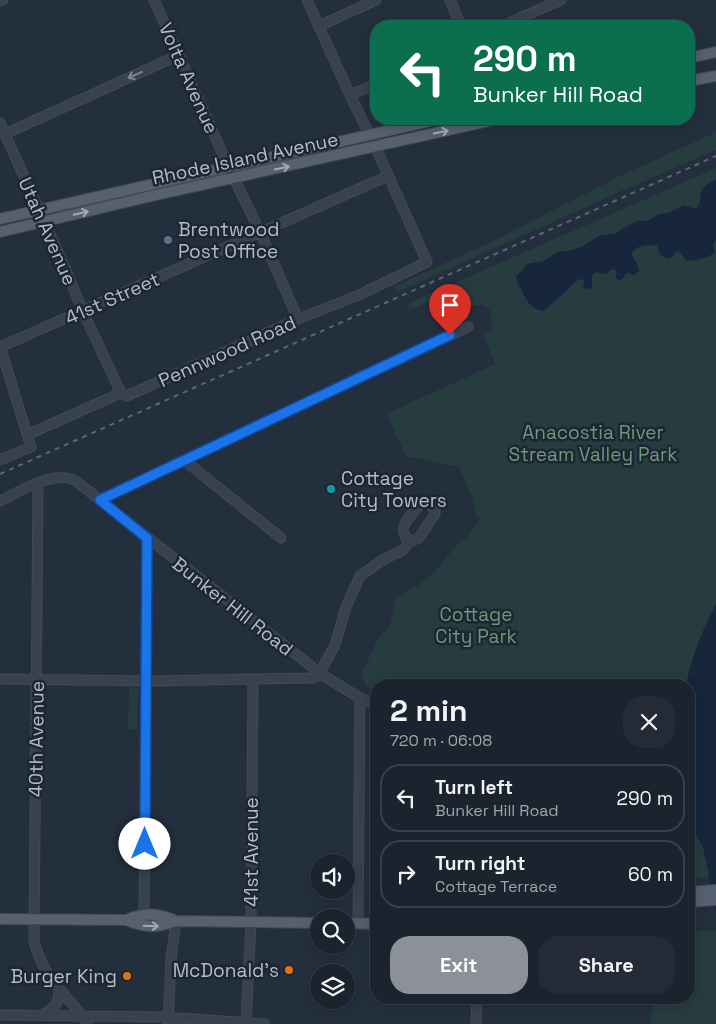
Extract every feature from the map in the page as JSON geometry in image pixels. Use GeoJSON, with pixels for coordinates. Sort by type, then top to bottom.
{"type":"FeatureCollection","features":[{"type":"Feature","properties":{"kind":"main road"},"geometry":{"type":"LineString","coordinates":[[695,57],[716,52]]}},
{"type":"Feature","properties":{"kind":"main road"},"geometry":{"type":"LineString","coordinates":[[695,80],[716,76]]}},
{"type":"Feature","properties":{"kind":"main road","name":"Rhode Island Avenue"},"geometry":{"type":"LineString","coordinates":[[0,219],[412,125]]}},
{"type":"Feature","properties":{"kind":"main road","name":"Rhode Island Avenue"},"geometry":{"type":"LineString","coordinates":[[0,232],[471,125]]}},
{"type":"Feature","properties":{"kind":"main road"},"geometry":{"type":"LineString","coordinates":[[695,899],[716,890]]}},
{"type":"Feature","properties":{"kind":"main road"},"geometry":{"type":"LineString","coordinates":[[695,894],[716,900]]}},
{"type":"Feature","properties":{"kind":"main road"},"geometry":{"type":"LineString","coordinates":[[126,920],[139,914],[162,915],[176,921]]}},
{"type":"Feature","properties":{"kind":"main road"},"geometry":{"type":"LineString","coordinates":[[0,919],[126,920],[140,926],[161,926],[176,921],[310,923]]}},
{"type":"Feature","properties":{"kind":"main road"},"geometry":{"type":"LineString","coordinates":[[355,924],[370,924]]}},
{"type":"Feature","properties":{"kind":"street","name":"Volta Avenue"},"geometry":{"type":"LineString","coordinates":[[154,0],[298,319]]}},
{"type":"Feature","properties":{"kind":"street"},"geometry":{"type":"LineString","coordinates":[[307,0],[350,95],[376,146],[388,176]]}},
{"type":"Feature","properties":{"kind":"street"},"geometry":{"type":"LineString","coordinates":[[319,26],[376,0]]}},
{"type":"Feature","properties":{"kind":"street"},"geometry":{"type":"LineString","coordinates":[[450,0],[458,20]]}},
{"type":"Feature","properties":{"kind":"street"},"geometry":{"type":"LineString","coordinates":[[516,20],[561,0]]}},
{"type":"Feature","properties":{"kind":"street"},"geometry":{"type":"LineString","coordinates":[[5,134],[180,55]]}},
{"type":"Feature","properties":{"kind":"street"},"geometry":{"type":"LineString","coordinates":[[350,95],[370,87]]}},
{"type":"Feature","properties":{"kind":"street","name":"Utah Avenue"},"geometry":{"type":"LineString","coordinates":[[0,123],[83,312],[121,393]]}},
{"type":"Feature","properties":{"kind":"street","name":"41st Street"},"geometry":{"type":"LineString","coordinates":[[0,346],[83,312],[388,176]]}},
{"type":"Feature","properties":{"kind":"street","name":"Pennwood Road"},"geometry":{"type":"LineString","coordinates":[[27,435],[121,393],[127,396],[298,319],[358,295],[427,262],[388,176]]}},
{"type":"Feature","properties":{"kind":"street"},"geometry":{"type":"LineString","coordinates":[[100,500],[468,327]]}},
{"type":"Feature","properties":{"kind":"street"},"geometry":{"type":"LineString","coordinates":[[0,346],[4,380],[31,447],[0,460]]}},
{"type":"Feature","properties":{"kind":"street"},"geometry":{"type":"LineString","coordinates":[[184,460],[281,538]]}},
{"type":"Feature","properties":{"kind":"street","name":"Bunker Hill Road"},"geometry":{"type":"LineString","coordinates":[[38,483],[56,477],[71,479],[321,674],[360,698],[370,702]]}},
{"type":"Feature","properties":{"kind":"street"},"geometry":{"type":"LineString","coordinates":[[0,501],[38,483]]}},
{"type":"Feature","properties":{"kind":"street","name":"40th Avenue"},"geometry":{"type":"LineString","coordinates":[[38,483],[34,942],[40,961],[59,989],[82,1015],[87,1024]]}},
{"type":"Feature","properties":{"kind":"street"},"geometry":{"type":"LineString","coordinates":[[144,915],[147,538]]}},
{"type":"Feature","properties":{"kind":"street"},"geometry":{"type":"LineString","coordinates":[[0,679],[253,680],[313,678],[321,674],[335,645],[346,606],[360,576],[384,559],[403,550],[409,542]]}},
{"type":"Feature","properties":{"kind":"street","name":"41st Avenue"},"geometry":{"type":"LineString","coordinates":[[246,1023],[251,922],[253,680]]}},
{"type":"Feature","properties":{"kind":"street"},"geometry":{"type":"LineString","coordinates":[[358,924],[360,698]]}},
{"type":"Feature","properties":{"kind":"street"},"geometry":{"type":"LineString","coordinates":[[169,1021],[171,959],[176,921]]}},
{"type":"Feature","properties":{"kind":"street"},"geometry":{"type":"LineString","coordinates":[[42,1015],[52,1010],[56,1005],[59,989]]}},
{"type":"Feature","properties":{"kind":"street"},"geometry":{"type":"LineString","coordinates":[[476,1024],[477,1004]]}},
{"type":"Feature","properties":{"kind":"street"},"geometry":{"type":"LineString","coordinates":[[0,1015],[82,1015],[169,1021],[265,1024]]}},
{"type":"Feature","properties":{"kind":"green space"},"geometry":{"type":"Polygon","coordinates":[[[716,132],[716,150],[398,292],[395,286],[493,241],[618,177],[716,132]]]}},
{"type":"Feature","properties":{"kind":"green space","name":"Anacostia River Stream Valley Park"},"geometry":{"type":"Polygon","coordinates":[[[716,168],[716,876],[695,878],[695,679],[370,679],[370,689],[367,687],[361,675],[378,639],[390,626],[397,597],[431,576],[480,520],[476,515],[473,499],[459,467],[406,456],[386,414],[495,364],[483,334],[492,330],[490,311],[484,305],[467,306],[460,303],[458,289],[408,311],[409,303],[716,168]]]}},
{"type":"Feature","properties":{"kind":"green space"},"geometry":{"type":"Polygon","coordinates":[[[129,687],[138,688],[137,729],[128,729],[129,687]]]}},
{"type":"Feature","properties":{"kind":"green space"},"geometry":{"type":"Polygon","coordinates":[[[695,931],[716,931],[716,1024],[651,1024],[652,1004],[695,1004],[695,931]]]}},
{"type":"Feature","properties":{"kind":"water"},"geometry":{"type":"Polygon","coordinates":[[[716,179],[716,241],[713,244],[715,252],[709,256],[687,261],[677,251],[670,259],[661,256],[657,246],[642,246],[631,254],[639,271],[635,275],[627,273],[621,280],[615,278],[617,272],[612,269],[606,274],[596,272],[592,275],[592,287],[589,289],[583,288],[584,280],[579,279],[544,311],[534,308],[527,300],[516,277],[527,264],[544,261],[557,252],[581,247],[601,235],[615,234],[637,221],[647,221],[659,214],[668,213],[684,205],[696,208],[699,204],[703,188],[716,179]]]}},
{"type":"Feature","properties":{"kind":"water"},"geometry":{"type":"Polygon","coordinates":[[[716,604],[716,912],[703,847],[695,834],[695,679],[687,679],[698,643],[716,604]]]}},
{"type":"Feature","properties":{"kind":"railway"},"geometry":{"type":"LineString","coordinates":[[0,474],[716,156]]}},
{"type":"Feature","properties":{"kind":"place","name":"Brentwood Post Office"},"geometry":{"type":"Point","coordinates":[168,240]}},
{"type":"Feature","properties":{"kind":"place","name":"Cottage City Towers"},"geometry":{"type":"Point","coordinates":[331,489]}},
{"type":"Feature","properties":{"kind":"place","name":"McDonald's"},"geometry":{"type":"Point","coordinates":[289,970]}},
{"type":"Feature","properties":{"kind":"place","name":"Burger King"},"geometry":{"type":"Point","coordinates":[127,976]}},
{"type":"Feature","properties":{"kind":"route"},"geometry":{"type":"LineString","coordinates":[[145,844],[147,538],[100,500],[450,335]]}},
{"type":"Feature","properties":{"kind":"park label","name":"Cottage City Park"},"geometry":{"type":"Point","coordinates":[476,625]}}]}
